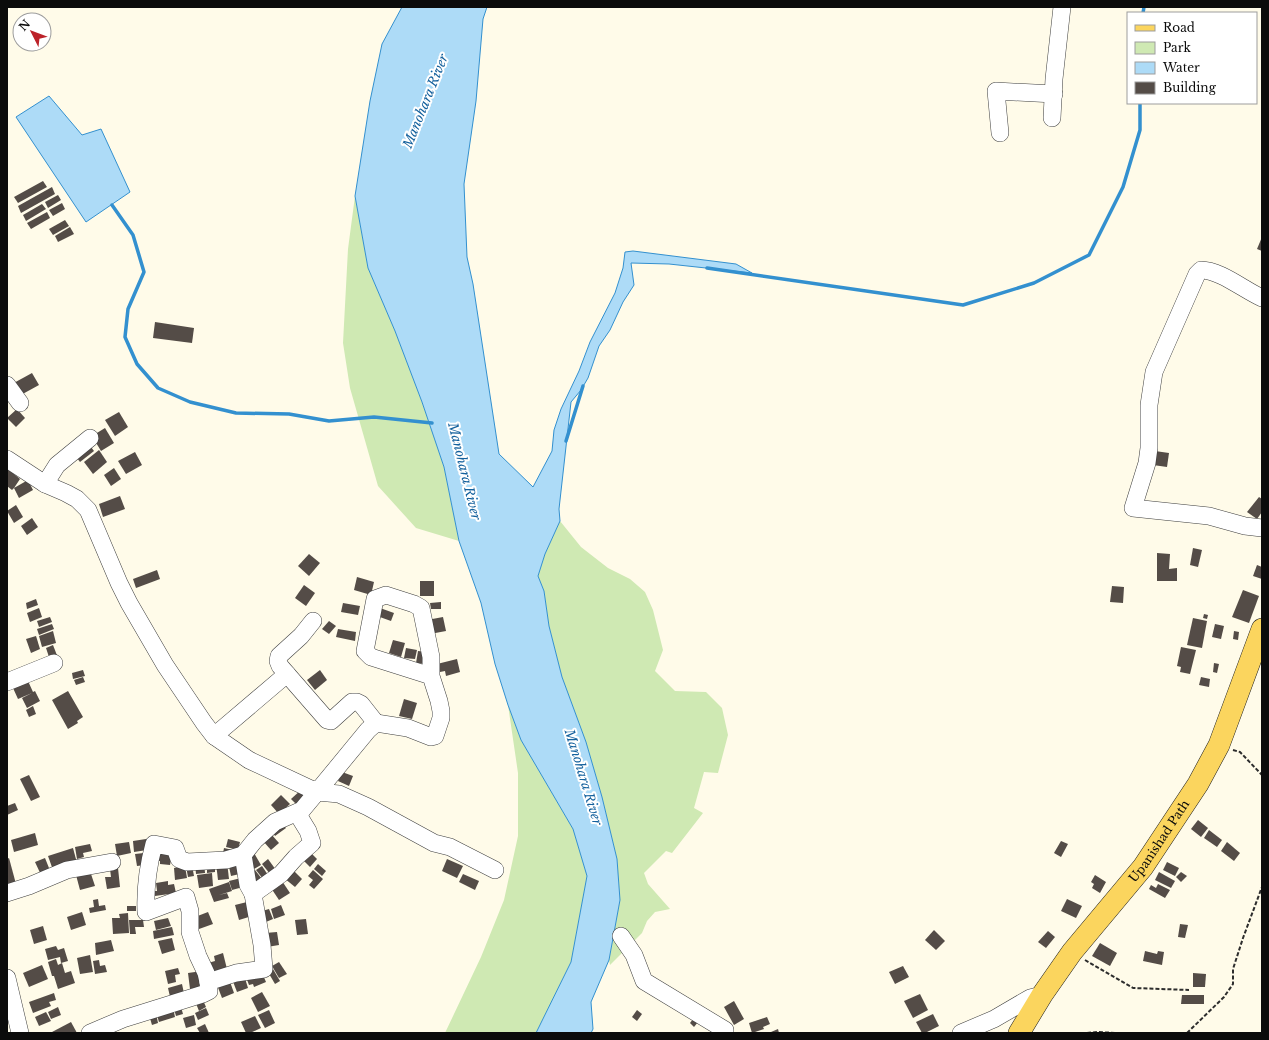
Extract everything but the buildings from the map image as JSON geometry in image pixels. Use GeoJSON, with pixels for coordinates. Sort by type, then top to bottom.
{"type":"FeatureCollection","features":[{"type":"Feature","properties":{"kind":"main road","name":"Upanishad Path"},"geometry":{"type":"LineString","coordinates":[[1019,1033],[1042,995],[1072,952],[1143,867],[1198,784],[1219,745],[1262,629]]}},
{"type":"Feature","properties":{"kind":"street"},"geometry":{"type":"LineString","coordinates":[[1052,118],[1062,7]]}},
{"type":"Feature","properties":{"kind":"street"},"geometry":{"type":"LineString","coordinates":[[1000,134],[996,92],[1054,94]]}},
{"type":"Feature","properties":{"kind":"street"},"geometry":{"type":"LineString","coordinates":[[1262,298],[1218,274],[1200,270],[1197,274],[1154,372],[1149,405],[1149,448],[1147,462],[1133,508],[1209,516],[1245,526],[1262,528]]}},
{"type":"Feature","properties":{"kind":"street"},"geometry":{"type":"LineString","coordinates":[[7,385],[20,403]]}},
{"type":"Feature","properties":{"kind":"street"},"geometry":{"type":"LineString","coordinates":[[45,484],[57,465],[90,438]]}},
{"type":"Feature","properties":{"kind":"street"},"geometry":{"type":"LineString","coordinates":[[7,459],[45,484],[76,499],[88,510],[129,603],[169,671],[214,736],[249,760],[317,792],[339,794],[368,807],[434,843],[450,847],[495,870]]}},
{"type":"Feature","properties":{"kind":"street"},"geometry":{"type":"LineString","coordinates":[[313,621],[301,636],[279,656],[278,661],[286,674],[327,720],[331,721],[352,702],[358,702],[376,723],[408,728],[431,737],[435,736],[441,718],[441,711],[431,676],[430,657],[421,608],[414,604],[386,595],[375,599],[365,651],[371,657],[431,676]]}},
{"type":"Feature","properties":{"kind":"street"},"geometry":{"type":"LineString","coordinates":[[7,682],[54,663]]}},
{"type":"Feature","properties":{"kind":"street"},"geometry":{"type":"LineString","coordinates":[[214,736],[286,674]]}},
{"type":"Feature","properties":{"kind":"street"},"geometry":{"type":"LineString","coordinates":[[90,1033],[123,1019],[209,991],[206,973],[198,956],[190,932],[190,911],[186,897],[146,912],[149,863],[154,844],[175,848],[179,859],[188,862],[226,860],[243,855],[274,822],[302,810],[368,730],[376,723]]}},
{"type":"Feature","properties":{"kind":"street"},"geometry":{"type":"LineString","coordinates":[[253,894],[281,874],[296,857],[312,843],[308,831],[297,813]]}},
{"type":"Feature","properties":{"kind":"street"},"geometry":{"type":"LineString","coordinates":[[208,982],[236,973],[264,969],[262,945],[253,894],[248,885],[243,855]]}},
{"type":"Feature","properties":{"kind":"street"},"geometry":{"type":"LineString","coordinates":[[7,893],[29,886],[67,870],[112,862]]}},
{"type":"Feature","properties":{"kind":"street"},"geometry":{"type":"LineString","coordinates":[[621,936],[634,955],[644,981],[728,1032]]}},
{"type":"Feature","properties":{"kind":"street"},"geometry":{"type":"LineString","coordinates":[[7,978],[20,1033]]}},
{"type":"Feature","properties":{"kind":"street"},"geometry":{"type":"LineString","coordinates":[[961,1033],[994,1019],[1030,998],[1042,995]]}},
{"type":"Feature","properties":{"kind":"path"},"geometry":{"type":"LineString","coordinates":[[1219,745],[1240,752],[1262,775]]}},
{"type":"Feature","properties":{"kind":"path"},"geometry":{"type":"LineString","coordinates":[[1187,1033],[1224,997],[1233,984],[1233,969],[1242,938],[1262,887]]}},
{"type":"Feature","properties":{"kind":"path"},"geometry":{"type":"LineString","coordinates":[[1072,952],[1098,969],[1133,988],[1188,990]]}},
{"type":"Feature","properties":{"kind":"path"},"geometry":{"type":"LineString","coordinates":[[1087,1033],[1117,1033]]}},
{"type":"Feature","properties":{"kind":"green space"},"geometry":{"type":"Polygon","coordinates":[[[355,196],[368,268],[395,331],[422,402],[444,467],[459,541],[416,528],[378,486],[350,388],[343,343],[348,249],[355,196]]]}},
{"type":"Feature","properties":{"kind":"green space"},"geometry":{"type":"Polygon","coordinates":[[[560,521],[581,547],[608,568],[630,579],[645,592],[653,610],[663,650],[655,671],[675,691],[706,692],[722,708],[728,735],[718,773],[704,772],[694,808],[703,813],[672,853],[666,851],[644,873],[648,884],[670,909],[655,912],[647,921],[642,933],[610,965],[609,960],[620,900],[617,859],[602,797],[586,742],[562,677],[549,626],[544,591],[538,576],[545,554],[560,521]]]}},
{"type":"Feature","properties":{"kind":"green space"},"geometry":{"type":"Polygon","coordinates":[[[508,705],[521,740],[573,829],[587,876],[571,962],[536,1033],[445,1033],[481,957],[504,900],[518,836],[518,773],[508,705]]]}},
{"type":"Feature","properties":{"kind":"water","name":"Manohara River"},"geometry":{"type":"Polygon","coordinates":[[[402,7],[487,7],[483,19],[476,101],[464,184],[467,257],[473,284],[499,454],[533,487],[552,451],[554,430],[561,409],[579,371],[590,342],[615,293],[623,268],[625,252],[633,251],[736,264],[752,273],[669,264],[631,263],[634,285],[623,302],[610,330],[599,346],[588,378],[581,390],[571,402],[559,509],[560,521],[545,554],[538,576],[544,591],[549,626],[562,677],[586,742],[602,797],[617,859],[620,900],[609,960],[591,1002],[593,1029],[591,1033],[536,1033],[571,962],[587,876],[573,829],[521,740],[508,705],[495,664],[481,603],[459,541],[444,467],[422,402],[395,331],[368,268],[355,196],[370,101],[382,44],[402,7]]]}},
{"type":"Feature","properties":{"kind":"water"},"geometry":{"type":"Polygon","coordinates":[[[49,96],[82,135],[101,129],[130,192],[86,222],[16,117],[49,96]]]}},
{"type":"Feature","properties":{"kind":"waterway"},"geometry":{"type":"LineString","coordinates":[[1143,12],[1144,7]]}},
{"type":"Feature","properties":{"kind":"waterway"},"geometry":{"type":"LineString","coordinates":[[707,268],[963,305],[1034,283],[1089,255],[1123,187],[1140,130],[1140,104]]}},
{"type":"Feature","properties":{"kind":"waterway"},"geometry":{"type":"LineString","coordinates":[[112,205],[133,235],[144,272],[128,309],[125,337],[137,364],[158,388],[190,402],[236,413],[289,414],[329,421],[374,417],[432,423]]}},
{"type":"Feature","properties":{"kind":"waterway"},"geometry":{"type":"LineString","coordinates":[[566,441],[583,386]]}}]}
